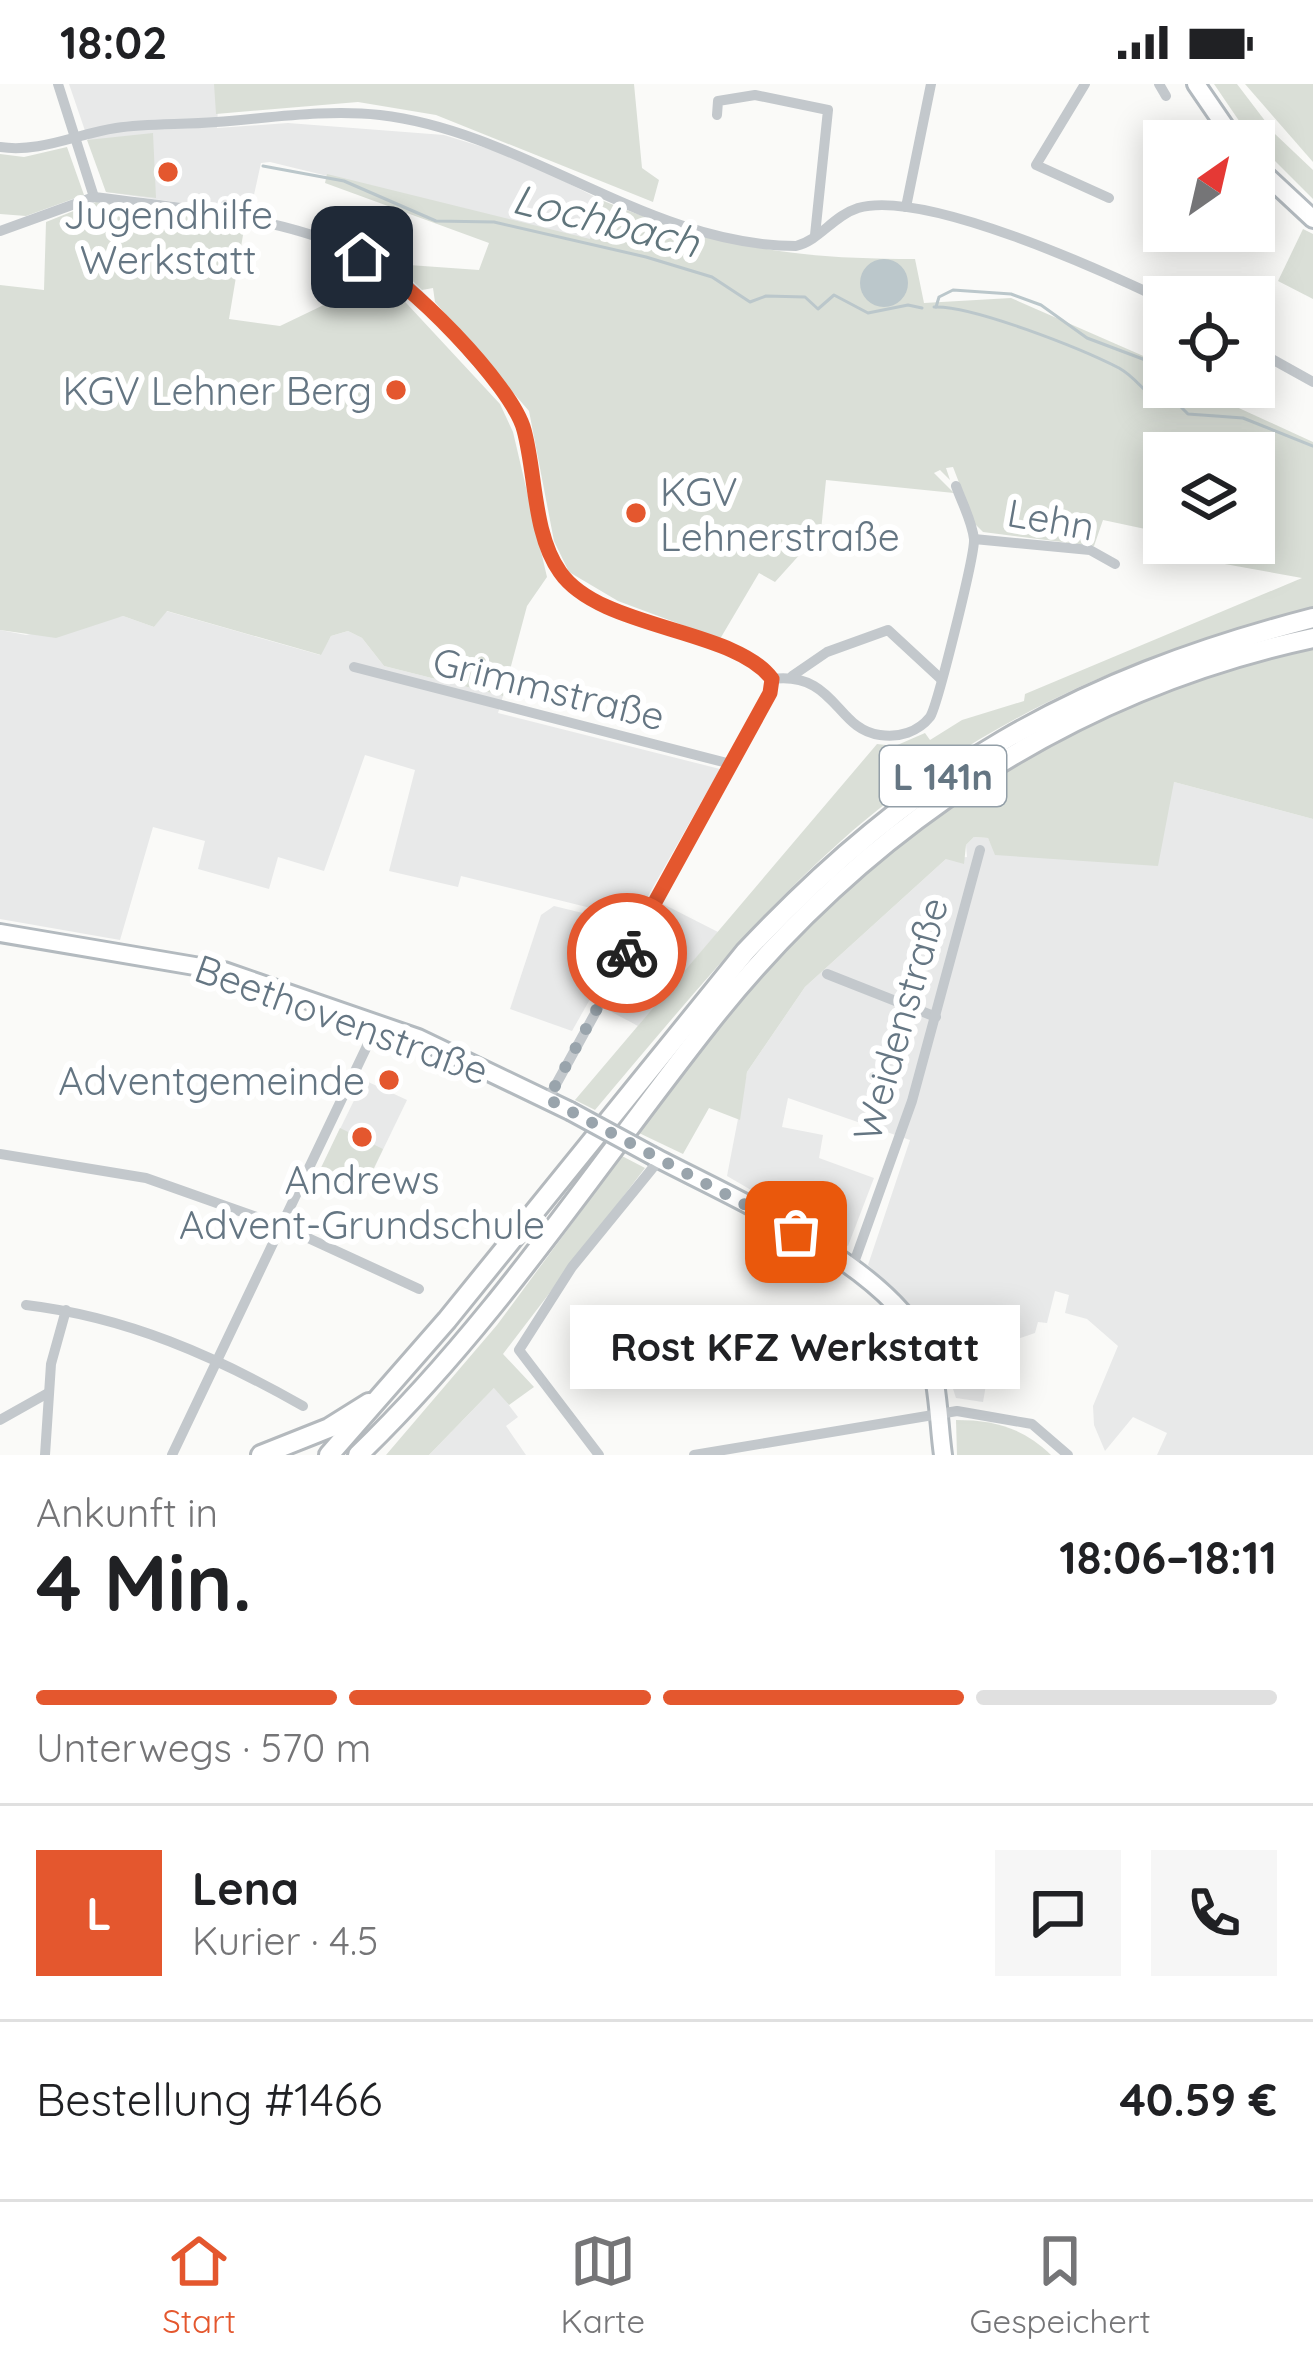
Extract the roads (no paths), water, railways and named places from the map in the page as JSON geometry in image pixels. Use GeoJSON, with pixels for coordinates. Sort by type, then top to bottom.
{"type":"FeatureCollection","features":[{"type":"Feature","properties":{"kind":"highway","name":"L 141n"},"geometry":{"type":"LineString","coordinates":[[329,1455],[388,1390],[745,952],[795,899],[898,807],[996,742],[1099,687],[1173,658],[1313,618]]}},
{"type":"Feature","properties":{"kind":"highway","name":"L 141n"},"geometry":{"type":"LineString","coordinates":[[358,1455],[459,1348],[739,987],[828,893],[890,837],[996,763],[1085,715],[1190,671],[1313,638]]}},
{"type":"Feature","properties":{"kind":"highway"},"geometry":{"type":"LineString","coordinates":[[261,1455],[338,1424],[388,1390]]}},
{"type":"Feature","properties":{"kind":"highway"},"geometry":{"type":"LineString","coordinates":[[373,1455],[391,1423]]}},
{"type":"Feature","properties":{"kind":"main road"},"geometry":{"type":"LineString","coordinates":[[1196,84],[1221,120]]}},
{"type":"Feature","properties":{"kind":"main road"},"geometry":{"type":"LineString","coordinates":[[1275,184],[1313,219]]}},
{"type":"Feature","properties":{"kind":"main road","name":"Beethovenstraße"},"geometry":{"type":"LineString","coordinates":[[0,933],[182,960],[378,1023],[548,1099],[789,1227],[890,1301],[922,1341],[943,1413],[943,1455]]}},
{"type":"Feature","properties":{"kind":"street"},"geometry":{"type":"LineString","coordinates":[[58,84],[94,197]]}},
{"type":"Feature","properties":{"kind":"street"},"geometry":{"type":"LineString","coordinates":[[905,207],[931,84]]}},
{"type":"Feature","properties":{"kind":"street"},"geometry":{"type":"LineString","coordinates":[[1085,84],[1036,165],[1109,198]]}},
{"type":"Feature","properties":{"kind":"street"},"geometry":{"type":"LineString","coordinates":[[717,115],[718,101],[755,94],[828,110],[814,238]]}},
{"type":"Feature","properties":{"kind":"street"},"geometry":{"type":"LineString","coordinates":[[0,147],[25,150],[135,125],[375,115],[471,135],[646,210],[712,232],[786,246],[814,238],[860,208],[905,207],[1089,264],[1143,290]]}},
{"type":"Feature","properties":{"kind":"street"},"geometry":{"type":"LineString","coordinates":[[0,231],[94,197],[247,220],[338,248],[392,273],[451,332],[519,416],[547,540],[561,575],[621,611],[743,659],[772,679],[792,676],[826,652],[888,630],[941,679]]}},
{"type":"Feature","properties":{"kind":"street"},"geometry":{"type":"LineString","coordinates":[[1275,361],[1313,382]]}},
{"type":"Feature","properties":{"kind":"street","name":"Lehn"},"geometry":{"type":"LineString","coordinates":[[792,676],[823,689],[871,734],[889,736],[928,720],[939,699],[974,538],[956,487]]}},
{"type":"Feature","properties":{"kind":"street","name":"Lehn"},"geometry":{"type":"LineString","coordinates":[[974,538],[1090,550],[1115,564]]}},
{"type":"Feature","properties":{"kind":"street","name":"Grimmstraße"},"geometry":{"type":"LineString","coordinates":[[354,668],[731,764]]}},
{"type":"Feature","properties":{"kind":"street"},"geometry":{"type":"LineString","coordinates":[[548,1099],[770,693],[772,679]]}},
{"type":"Feature","properties":{"kind":"street","name":"Weidenstraße"},"geometry":{"type":"LineString","coordinates":[[851,1271],[935,1017],[980,850]]}},
{"type":"Feature","properties":{"kind":"street"},"geometry":{"type":"LineString","coordinates":[[827,974],[935,1017]]}},
{"type":"Feature","properties":{"kind":"street"},"geometry":{"type":"LineString","coordinates":[[172,1455],[378,1023]]}},
{"type":"Feature","properties":{"kind":"street"},"geometry":{"type":"LineString","coordinates":[[0,1154],[146,1178],[282,1226],[419,1289]]}},
{"type":"Feature","properties":{"kind":"street"},"geometry":{"type":"LineString","coordinates":[[599,1455],[519,1350],[572,1268],[657,1158]]}},
{"type":"Feature","properties":{"kind":"street"},"geometry":{"type":"LineString","coordinates":[[26,1305],[66,1310],[218,1358],[303,1406]]}},
{"type":"Feature","properties":{"kind":"street"},"geometry":{"type":"LineString","coordinates":[[44,1455],[48,1393],[66,1310]]}},
{"type":"Feature","properties":{"kind":"street"},"geometry":{"type":"LineString","coordinates":[[0,1420],[48,1393]]}},
{"type":"Feature","properties":{"kind":"street"},"geometry":{"type":"LineString","coordinates":[[694,1455],[943,1413],[1032,1424],[1068,1455]]}},
{"type":"Feature","properties":{"kind":"waterway","name":"Lochbach"},"geometry":{"type":"LineString","coordinates":[[263,166],[344,181],[436,221],[494,222],[646,257],[712,277],[750,302],[766,296],[805,297],[818,309],[834,295],[868,313],[908,305],[922,308]]}},
{"type":"Feature","properties":{"kind":"waterway"},"geometry":{"type":"LineString","coordinates":[[936,307],[939,297],[953,290],[1011,294],[1041,305],[1087,338],[1143,359]]}},
{"type":"Feature","properties":{"kind":"waterway","name":"Lochbach"},"geometry":{"type":"LineString","coordinates":[[934,307],[999,320],[1080,350],[1119,368],[1152,397],[1179,405],[1188,414],[1243,418],[1313,446]]}},
{"type":"Feature","properties":{"kind":"place","name":"Jugendhilfe Werkstatt"},"geometry":{"type":"Point","coordinates":[168,172]}},
{"type":"Feature","properties":{"kind":"place","name":"KGV Lehner Berg"},"geometry":{"type":"Point","coordinates":[396,390]}},
{"type":"Feature","properties":{"kind":"place","name":"KGV Lehnerstraße"},"geometry":{"type":"Point","coordinates":[636,513]}},
{"type":"Feature","properties":{"kind":"place","name":"Adventgemeinde"},"geometry":{"type":"Point","coordinates":[389,1080]}},
{"type":"Feature","properties":{"kind":"place","name":"Andrews Advent-Grundschule"},"geometry":{"type":"Point","coordinates":[362,1137]}},
{"type":"Feature","properties":{"kind":"place","name":"Rost KFZ Werkstatt"},"geometry":{"type":"Point","coordinates":[796,1232]}}]}
